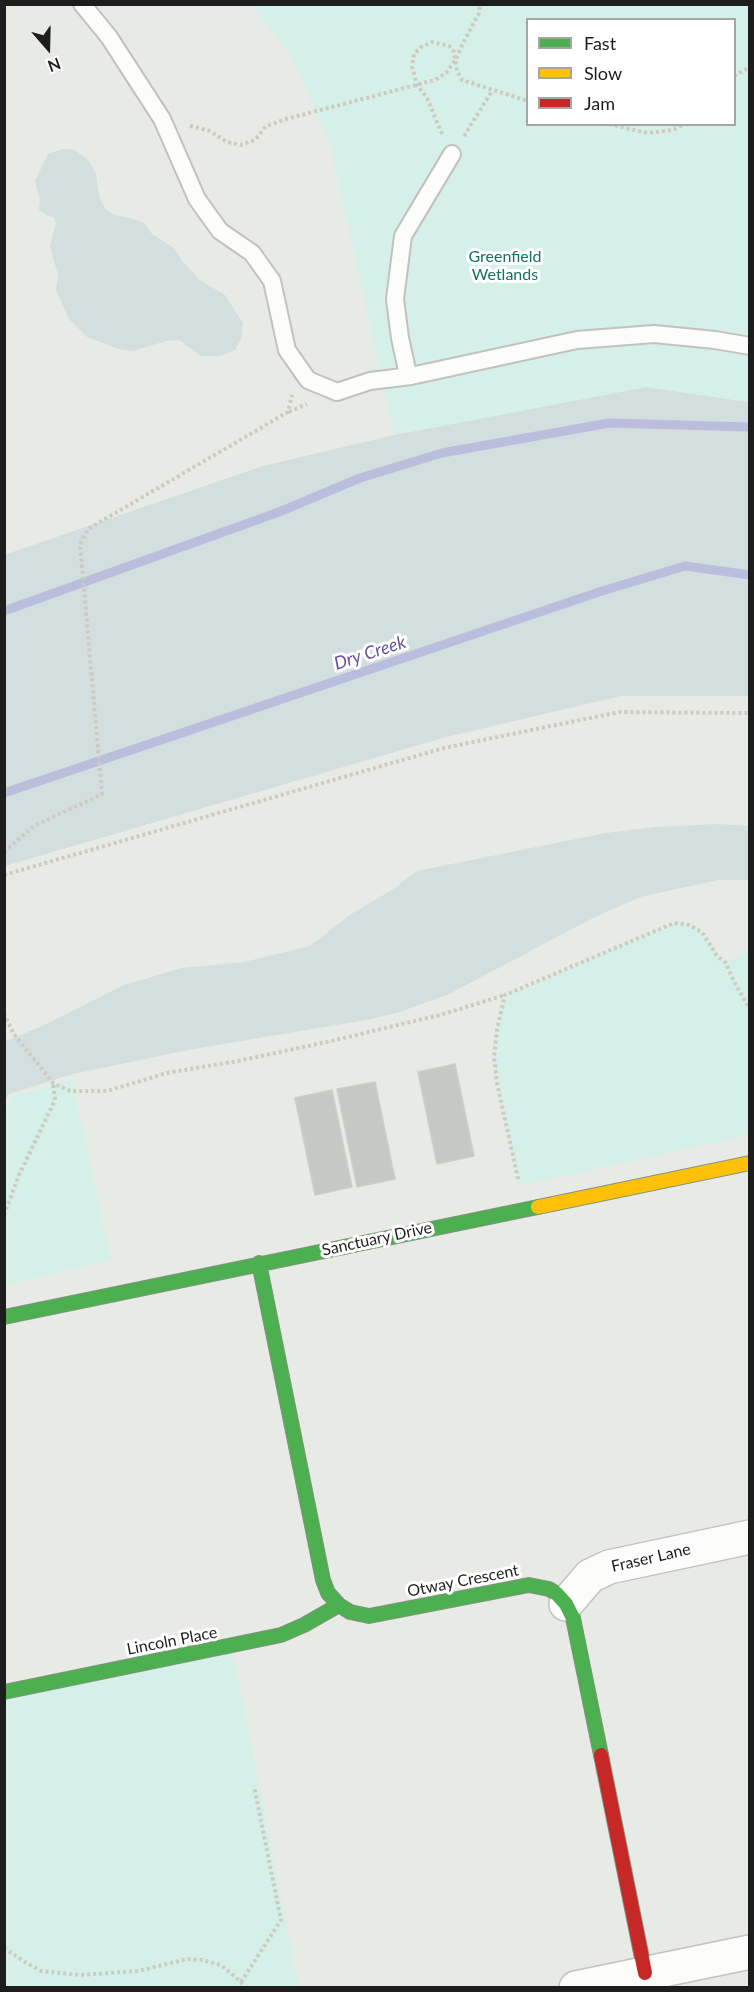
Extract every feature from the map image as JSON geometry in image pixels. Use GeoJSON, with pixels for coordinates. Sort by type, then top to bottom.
{"type":"FeatureCollection","features":[{"type":"Feature","properties":{"kind":"street","name":"Sanctuary Drive"},"geometry":{"type":"LineString","coordinates":[[4,1317],[750,1162]]}},
{"type":"Feature","properties":{"kind":"street"},"geometry":{"type":"LineString","coordinates":[[259,1263],[323,1580],[328,1593],[339,1605]]}},
{"type":"Feature","properties":{"kind":"street","name":"Fraser Lane"},"geometry":{"type":"LineString","coordinates":[[566,1604],[590,1576],[609,1567],[750,1537]]}},
{"type":"Feature","properties":{"kind":"street","name":"Otway Crescent"},"geometry":{"type":"LineString","coordinates":[[339,1605],[350,1612],[369,1616],[530,1585],[557,1593],[566,1604]]}},
{"type":"Feature","properties":{"kind":"street"},"geometry":{"type":"LineString","coordinates":[[566,1604],[573,1618],[645,1973]]}},
{"type":"Feature","properties":{"kind":"street","name":"Lincoln Place"},"geometry":{"type":"LineString","coordinates":[[4,1692],[281,1635],[339,1605]]}},
{"type":"Feature","properties":{"kind":"street"},"geometry":{"type":"LineString","coordinates":[[576,1988],[750,1952]]}},
{"type":"Feature","properties":{"kind":"lane"},"geometry":{"type":"LineString","coordinates":[[81,4],[109,37],[162,119],[197,199],[220,231],[252,253],[272,281],[286,350],[308,380],[336,392],[370,381],[411,376],[577,340],[654,334],[750,346]]}},
{"type":"Feature","properties":{"kind":"lane"},"geometry":{"type":"LineString","coordinates":[[411,376],[407,370],[402,349],[395,299],[403,236],[452,154]]}},
{"type":"Feature","properties":{"kind":"path"},"geometry":{"type":"LineString","coordinates":[[162,119],[210,131],[227,142],[241,145],[255,140],[266,126],[286,119],[435,80],[446,73],[456,59],[479,13],[480,4]]}},
{"type":"Feature","properties":{"kind":"path"},"geometry":{"type":"LineString","coordinates":[[452,154],[427,98],[414,85],[412,67],[414,54],[421,46],[432,42],[449,46],[456,59],[462,80],[526,100]]}},
{"type":"Feature","properties":{"kind":"path"},"geometry":{"type":"LineString","coordinates":[[736,75],[750,67]]}},
{"type":"Feature","properties":{"kind":"path"},"geometry":{"type":"LineString","coordinates":[[452,154],[492,91]]}},
{"type":"Feature","properties":{"kind":"path"},"geometry":{"type":"LineString","coordinates":[[617,126],[646,133],[673,130],[680,126]]}},
{"type":"Feature","properties":{"kind":"path"},"geometry":{"type":"LineString","coordinates":[[4,852],[34,826],[102,794],[80,544],[88,529],[288,412],[294,389],[286,350]]}},
{"type":"Feature","properties":{"kind":"path"},"geometry":{"type":"LineString","coordinates":[[4,875],[444,748],[619,712],[750,713]]}},
{"type":"Feature","properties":{"kind":"path"},"geometry":{"type":"LineString","coordinates":[[4,1013],[13,1033],[53,1083],[70,1091],[107,1091],[167,1073],[331,1041],[506,995],[674,923],[689,925],[702,932],[717,956],[726,963],[750,1009]]}},
{"type":"Feature","properties":{"kind":"path"},"geometry":{"type":"LineString","coordinates":[[506,995],[497,1029],[494,1057],[497,1083],[523,1209]]}},
{"type":"Feature","properties":{"kind":"path"},"geometry":{"type":"LineString","coordinates":[[4,1215],[19,1175],[55,1100],[53,1083]]}},
{"type":"Feature","properties":{"kind":"path"},"geometry":{"type":"LineString","coordinates":[[241,1982],[281,1920],[254,1786]]}},
{"type":"Feature","properties":{"kind":"path"},"geometry":{"type":"LineString","coordinates":[[4,1948],[41,1971],[80,1976],[138,1971],[187,1959],[202,1960],[221,1965],[241,1982],[244,1988]]}},
{"type":"Feature","properties":{"kind":"shaded area"},"geometry":{"type":"Polygon","coordinates":[[[63,149],[75,150],[88,160],[96,173],[98,191],[106,209],[114,215],[144,223],[152,234],[174,248],[183,262],[200,280],[225,295],[243,323],[241,339],[235,350],[220,356],[201,356],[179,340],[166,341],[133,351],[119,349],[87,337],[69,319],[56,290],[58,275],[50,246],[56,223],[53,217],[39,210],[40,200],[35,181],[48,154],[63,149]]]}},
{"type":"Feature","properties":{"kind":"shaded area"},"geometry":{"type":"Polygon","coordinates":[[[646,387],[749,402],[749,696],[621,696],[446,737],[5,866],[4,555],[263,466],[394,435],[646,387]]]}},
{"type":"Feature","properties":{"kind":"shaded area"},"geometry":{"type":"Polygon","coordinates":[[[717,824],[749,826],[749,880],[718,880],[640,897],[593,918],[449,994],[400,1012],[366,1020],[193,1049],[73,1074],[9,1094],[5,1101],[5,1040],[51,1022],[124,985],[182,968],[244,962],[310,946],[351,914],[392,890],[417,871],[606,833],[656,827],[717,824]]]}},
{"type":"Feature","properties":{"kind":"green space","name":"Greenfield Wetlands"},"geometry":{"type":"Polygon","coordinates":[[[246,5],[749,5],[749,402],[646,387],[394,435],[330,144],[290,54],[252,7],[246,5]]]}},
{"type":"Feature","properties":{"kind":"green space"},"geometry":{"type":"Polygon","coordinates":[[[674,923],[689,925],[702,932],[717,956],[726,963],[749,950],[749,1135],[520,1186],[512,1157],[494,1057],[497,1029],[505,995],[525,989],[674,923]]]}},
{"type":"Feature","properties":{"kind":"green space"},"geometry":{"type":"Polygon","coordinates":[[[72,1079],[111,1260],[5,1285],[5,1111],[12,1097],[72,1079]]]}},
{"type":"Feature","properties":{"kind":"green space"},"geometry":{"type":"Polygon","coordinates":[[[232,1646],[299,1987],[5,1988],[5,1692],[232,1646]]]}},
{"type":"Feature","properties":{"kind":"building"},"geometry":{"type":"Polygon","coordinates":[[[455,1064],[474,1156],[437,1164],[418,1072],[455,1064]]]}},
{"type":"Feature","properties":{"kind":"building"},"geometry":{"type":"Polygon","coordinates":[[[375,1082],[395,1179],[357,1187],[337,1089],[375,1082]]]}},
{"type":"Feature","properties":{"kind":"building"},"geometry":{"type":"Polygon","coordinates":[[[332,1090],[352,1187],[315,1195],[295,1098],[332,1090]]]}},
{"type":"Feature","properties":{"kind":"waterway","name":"Dry Creek"},"geometry":{"type":"LineString","coordinates":[[4,611],[279,512],[360,478],[442,453],[609,423],[750,427]]}},
{"type":"Feature","properties":{"kind":"waterway","name":"Dry Creek"},"geometry":{"type":"LineString","coordinates":[[4,793],[602,591],[685,566],[750,575]]}},
{"type":"Feature","properties":{"kind":"traffic: fast"},"geometry":{"type":"LineString","coordinates":[[4,1317],[538,1207]]}},
{"type":"Feature","properties":{"kind":"traffic: fast"},"geometry":{"type":"LineString","coordinates":[[259,1263],[323,1580],[328,1593],[339,1605],[350,1612],[369,1616],[529,1585],[549,1589],[566,1604],[573,1618],[601,1755]]}},
{"type":"Feature","properties":{"kind":"traffic: fast"},"geometry":{"type":"LineString","coordinates":[[4,1692],[281,1635],[339,1605]]}},
{"type":"Feature","properties":{"kind":"traffic: slow"},"geometry":{"type":"LineString","coordinates":[[538,1207],[750,1163]]}},
{"type":"Feature","properties":{"kind":"traffic: jam"},"geometry":{"type":"LineString","coordinates":[[601,1755],[645,1973]]}}]}
